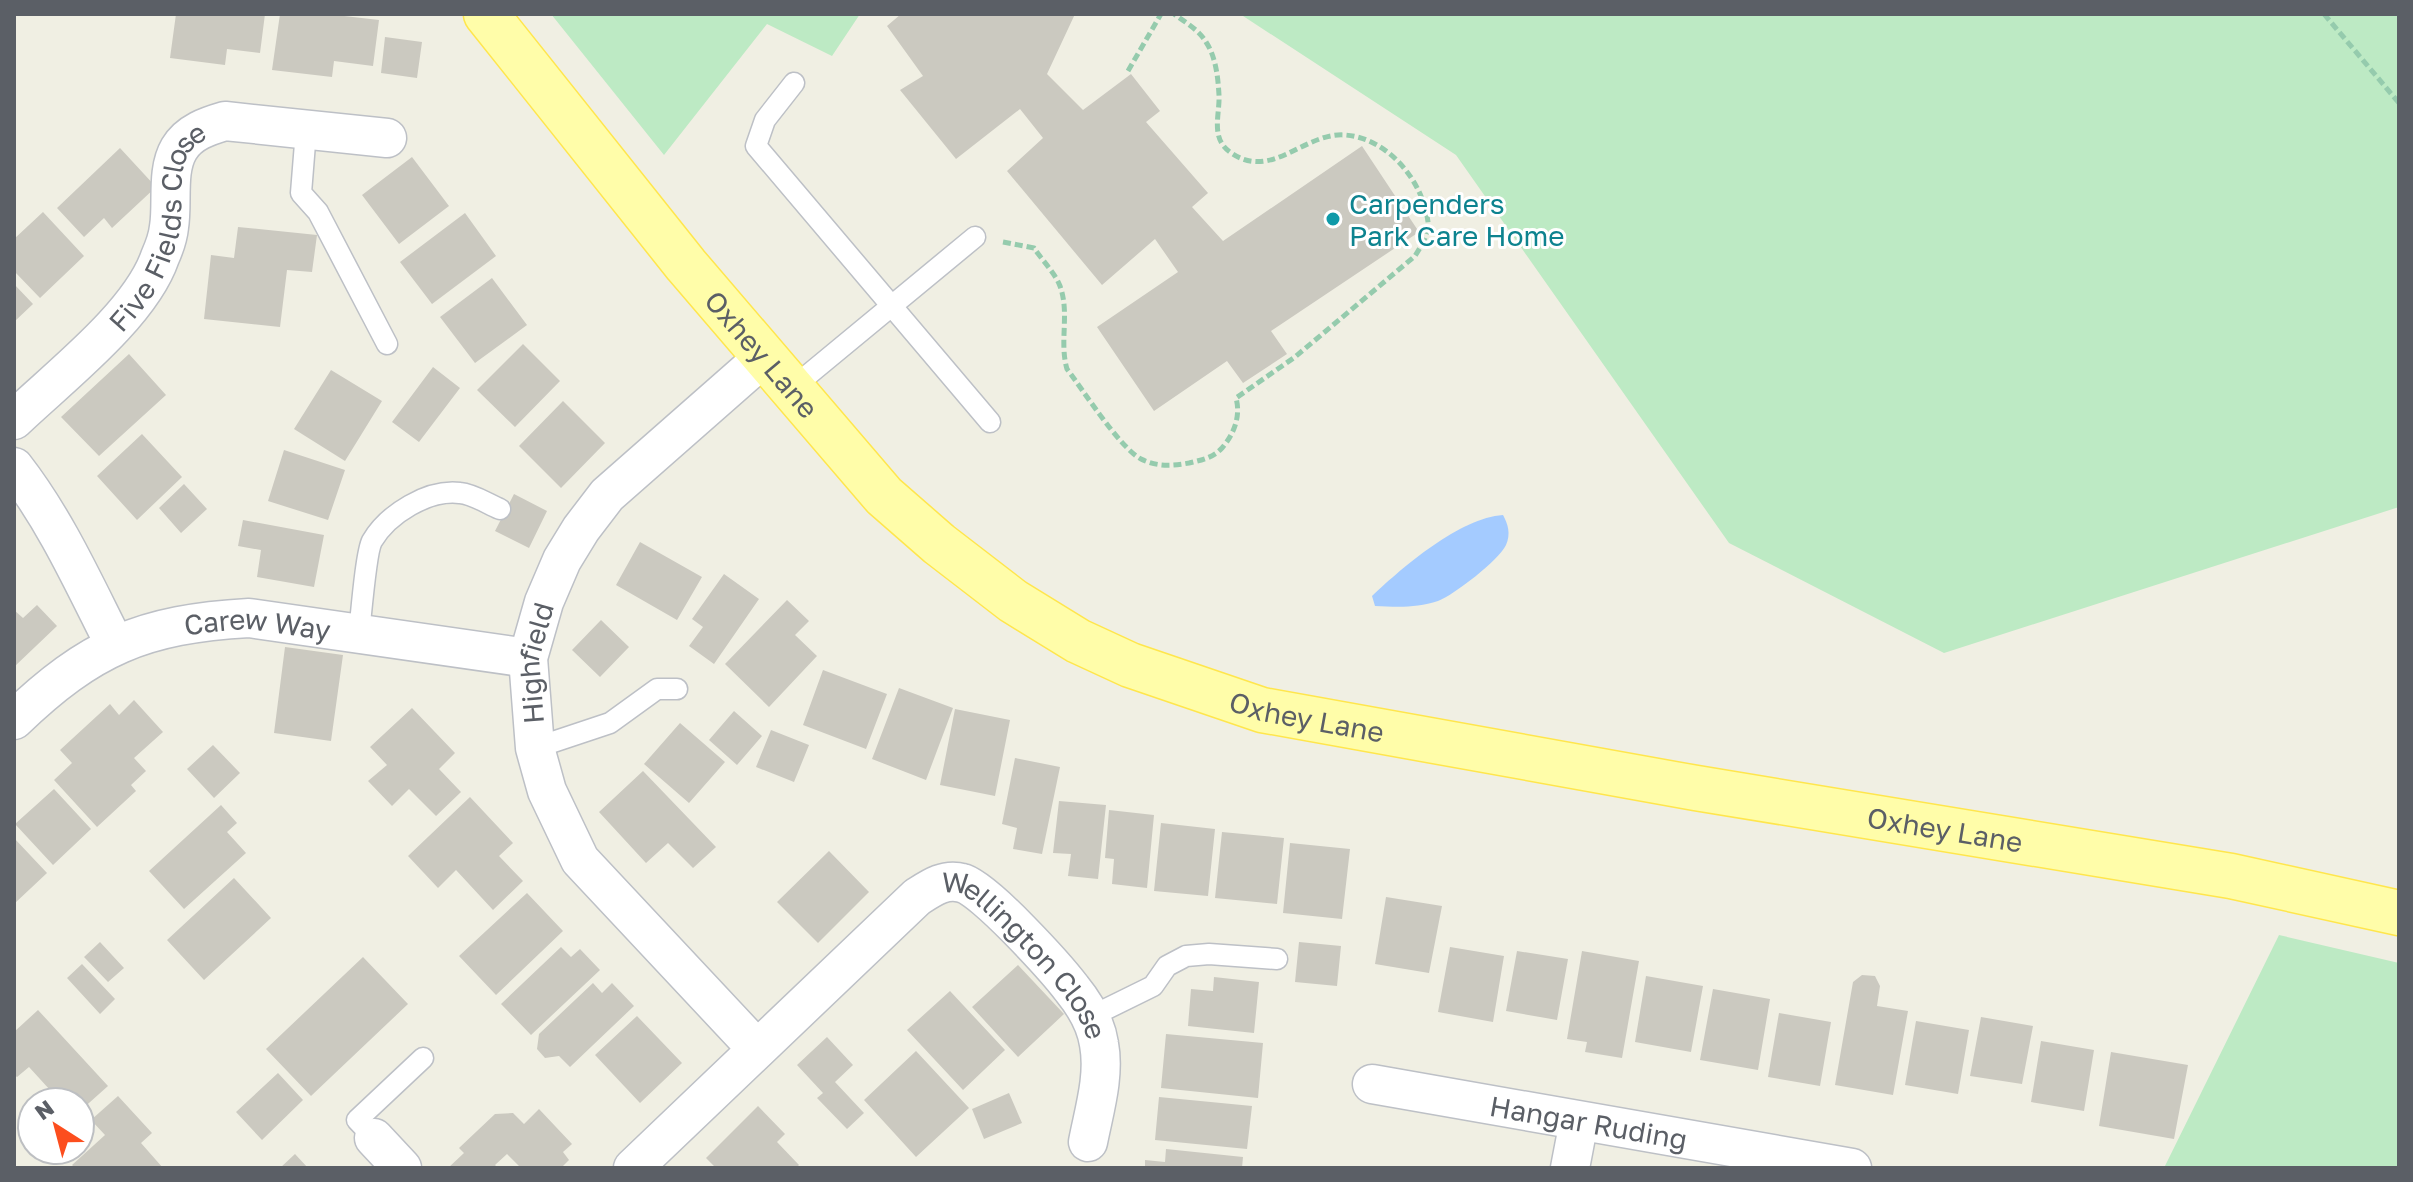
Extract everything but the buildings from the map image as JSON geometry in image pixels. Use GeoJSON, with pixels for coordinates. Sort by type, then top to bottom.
{"type":"FeatureCollection","features":[{"type":"Feature","properties":{"kind":"main road","name":"Oxhey Lane"},"geometry":{"type":"LineString","coordinates":[[486,14],[686,265],[884,496],[939,544],[1013,601],[1078,641],[1130,665],[1262,710],[1696,788],[2231,876],[2399,913]]}},
{"type":"Feature","properties":{"kind":"street","name":"Five Fields Close"},"geometry":{"type":"LineString","coordinates":[[14,420],[124,315],[145,287],[159,260],[169,228],[173,169],[179,149],[191,135],[203,127],[225,121],[387,138]]}},
{"type":"Feature","properties":{"kind":"street","name":"Highfield"},"geometry":{"type":"LineString","coordinates":[[757,1049],[580,860],[547,791],[535,748],[528,658],[544,602],[562,560],[607,495],[777,373]]}},
{"type":"Feature","properties":{"kind":"street"},"geometry":{"type":"LineString","coordinates":[[14,467],[37,497],[115,645]]}},
{"type":"Feature","properties":{"kind":"street","name":"Carew Way"},"geometry":{"type":"LineString","coordinates":[[14,720],[72,669],[115,645],[183,624],[249,618],[528,658]]}},
{"type":"Feature","properties":{"kind":"street","name":"Wellington Close"},"geometry":{"type":"LineString","coordinates":[[757,1049],[917,897],[935,885],[951,881],[966,883],[985,896],[1072,988],[1090,1017],[1099,1045],[1100,1081],[1090,1155]]}},
{"type":"Feature","properties":{"kind":"street"},"geometry":{"type":"LineString","coordinates":[[633,1168],[757,1049]]}},
{"type":"Feature","properties":{"kind":"street","name":"Hangar Ruding"},"geometry":{"type":"LineString","coordinates":[[1372,1084],[1852,1168]]}},
{"type":"Feature","properties":{"kind":"street"},"geometry":{"type":"LineString","coordinates":[[1570,1168],[1579,1121]]}},
{"type":"Feature","properties":{"kind":"street"},"geometry":{"type":"LineString","coordinates":[[374,1138],[402,1168]]}},
{"type":"Feature","properties":{"kind":"lane"},"geometry":{"type":"LineString","coordinates":[[794,83],[765,120],[756,146],[990,422]]}},
{"type":"Feature","properties":{"kind":"lane"},"geometry":{"type":"LineString","coordinates":[[306,131],[301,193],[318,212],[387,344]]}},
{"type":"Feature","properties":{"kind":"lane"},"geometry":{"type":"LineString","coordinates":[[777,373],[892,304],[975,237]]}},
{"type":"Feature","properties":{"kind":"lane"},"geometry":{"type":"LineString","coordinates":[[359,633],[371,543],[390,522],[410,505],[434,493],[462,492],[500,509]]}},
{"type":"Feature","properties":{"kind":"lane"},"geometry":{"type":"LineString","coordinates":[[535,748],[610,723],[657,689],[677,689]]}},
{"type":"Feature","properties":{"kind":"lane"},"geometry":{"type":"LineString","coordinates":[[1090,1017],[1153,986],[1167,966],[1186,956],[1209,954],[1277,959]]}},
{"type":"Feature","properties":{"kind":"lane"},"geometry":{"type":"LineString","coordinates":[[374,1138],[357,1120],[423,1058]]}},
{"type":"Feature","properties":{"kind":"path"},"geometry":{"type":"LineString","coordinates":[[1128,71],[1161,14]]}},
{"type":"Feature","properties":{"kind":"path"},"geometry":{"type":"LineString","coordinates":[[975,237],[1034,248],[1059,284],[1064,305],[1063,356],[1067,369],[1126,447],[1139,458],[1169,467],[1204,459],[1218,452],[1235,426],[1239,410],[1236,398],[1295,357],[1415,256],[1425,240],[1428,224],[1417,189],[1393,154],[1374,142],[1345,135],[1324,137],[1281,158],[1259,162],[1227,151],[1220,139],[1215,118],[1219,98],[1214,58],[1205,39],[1174,14]]}},
{"type":"Feature","properties":{"kind":"path"},"geometry":{"type":"LineString","coordinates":[[2324,14],[2399,103]]}},
{"type":"Feature","properties":{"kind":"green space"},"geometry":{"type":"Polygon","coordinates":[[[551,14],[860,14],[832,56],[767,24],[664,155],[551,14]]]}},
{"type":"Feature","properties":{"kind":"green space"},"geometry":{"type":"Polygon","coordinates":[[[1240,14],[2399,14],[2399,507],[1944,653],[1729,543],[1456,155],[1240,14]]]}},
{"type":"Feature","properties":{"kind":"green space"},"geometry":{"type":"Polygon","coordinates":[[[2279,935],[2399,963],[2399,1168],[2164,1168],[2279,935]]]}},
{"type":"Feature","properties":{"kind":"water"},"geometry":{"type":"Polygon","coordinates":[[[1503,515],[1508,529],[1506,545],[1486,568],[1465,585],[1430,603],[1375,606],[1372,596],[1433,545],[1469,525],[1503,515]]]}},
{"type":"Feature","properties":{"kind":"place","name":"Carpenders Park Care Home"},"geometry":{"type":"Point","coordinates":[1333,219]}}]}
